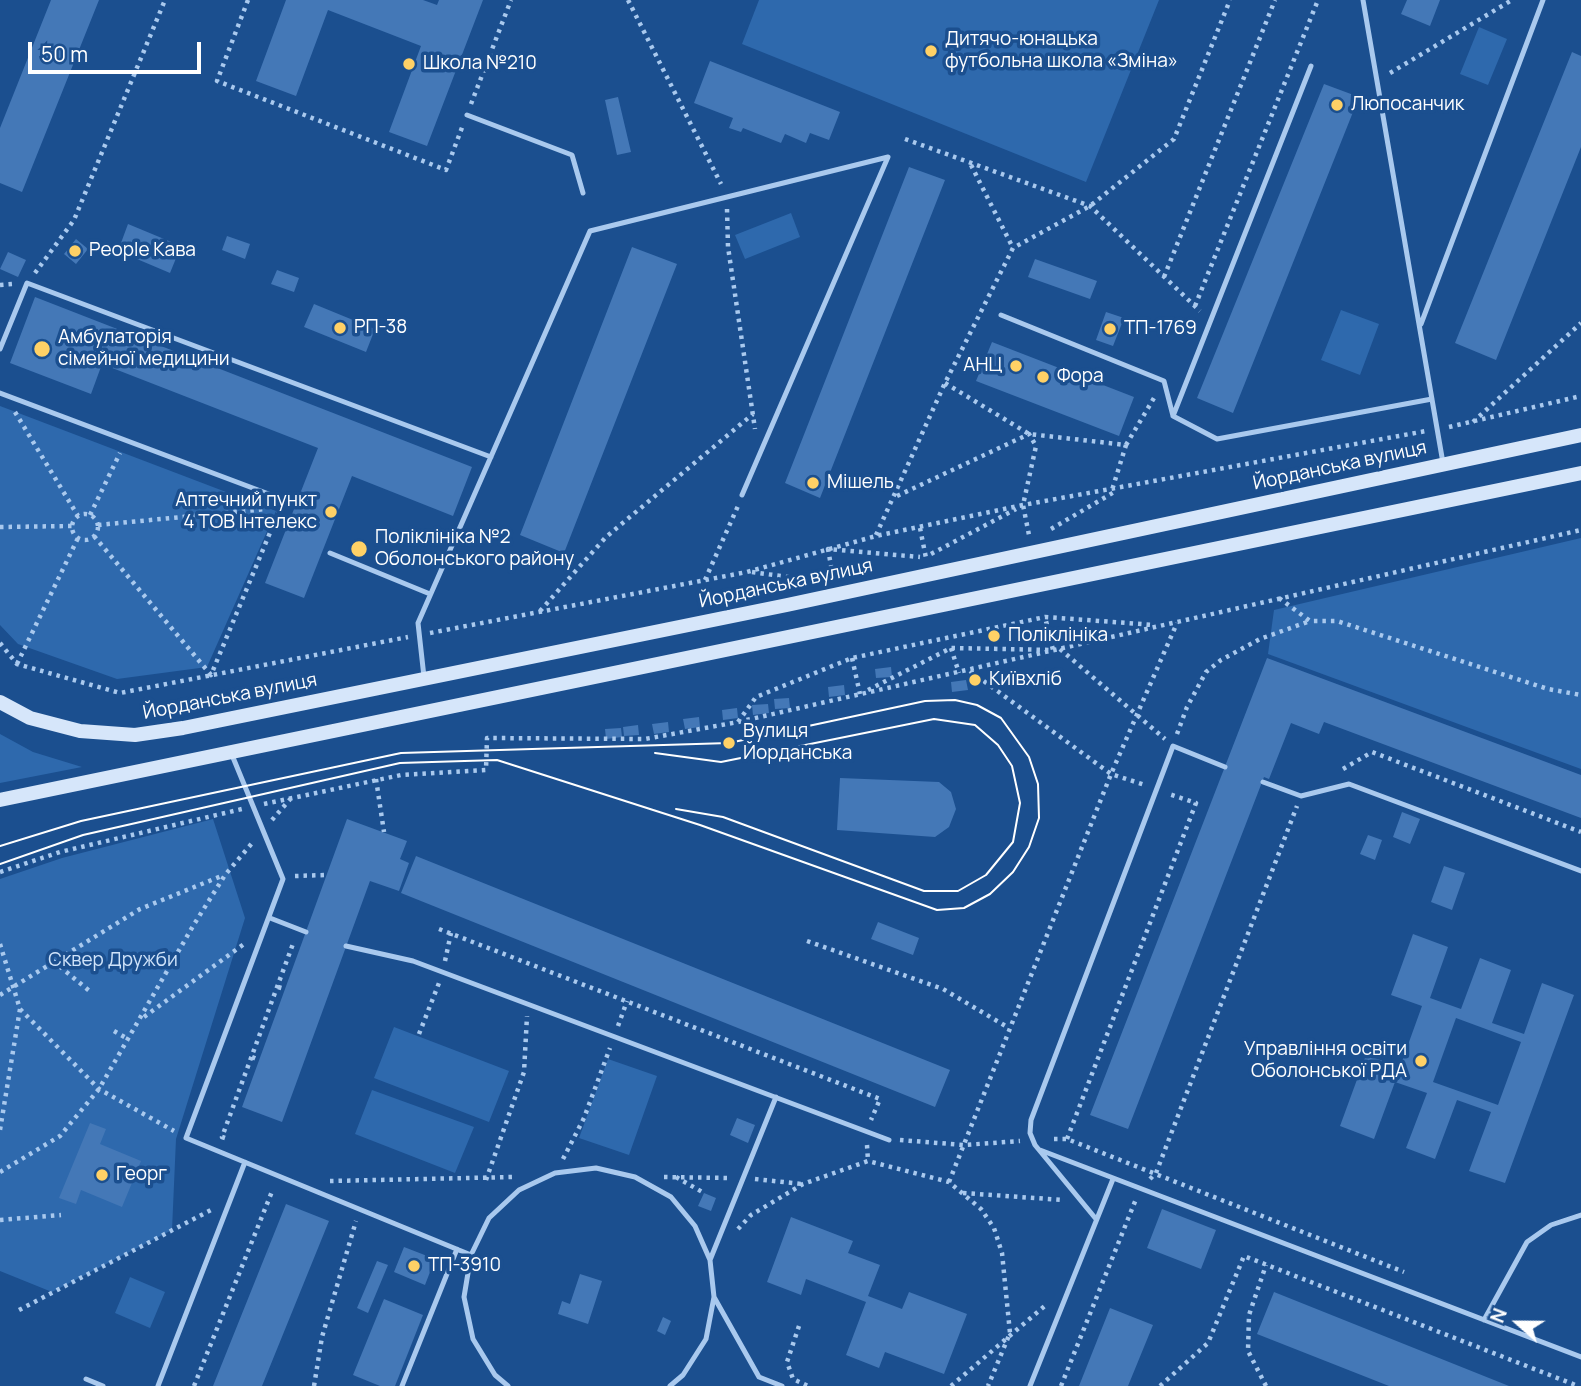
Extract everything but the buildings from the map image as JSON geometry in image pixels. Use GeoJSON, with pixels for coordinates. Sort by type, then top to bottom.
{"type":"FeatureCollection","features":[{"type":"Feature","properties":{"kind":"main road","name":"Йорданська вулиця"},"geometry":{"type":"LineString","coordinates":[[0,702],[30,718],[80,731],[135,735],[787,605],[1581,435]]}},
{"type":"Feature","properties":{"kind":"main road"},"geometry":{"type":"LineString","coordinates":[[0,800],[1581,474]]}},
{"type":"Feature","properties":{"kind":"lane"},"geometry":{"type":"LineString","coordinates":[[1363,0],[1444,463]]}},
{"type":"Feature","properties":{"kind":"lane"},"geometry":{"type":"LineString","coordinates":[[1420,327],[1543,0]]}},
{"type":"Feature","properties":{"kind":"lane"},"geometry":{"type":"LineString","coordinates":[[1173,416],[1311,66]]}},
{"type":"Feature","properties":{"kind":"lane"},"geometry":{"type":"LineString","coordinates":[[467,114],[572,155],[583,193]]}},
{"type":"Feature","properties":{"kind":"lane"},"geometry":{"type":"LineString","coordinates":[[424,677],[418,623],[590,231],[888,157],[742,495]]}},
{"type":"Feature","properties":{"kind":"lane"},"geometry":{"type":"LineString","coordinates":[[0,349],[27,283],[491,457]]}},
{"type":"Feature","properties":{"kind":"lane"},"geometry":{"type":"LineString","coordinates":[[1001,315],[1164,380],[1173,416],[1217,439],[1433,399]]}},
{"type":"Feature","properties":{"kind":"lane"},"geometry":{"type":"LineString","coordinates":[[0,393],[282,499]]}},
{"type":"Feature","properties":{"kind":"lane"},"geometry":{"type":"LineString","coordinates":[[330,553],[430,594]]}},
{"type":"Feature","properties":{"kind":"lane"},"geometry":{"type":"LineString","coordinates":[[1096,1219],[1040,1150],[1030,1133],[1031,1120],[1173,746],[1225,767]]}},
{"type":"Feature","properties":{"kind":"lane"},"geometry":{"type":"LineString","coordinates":[[231,754],[283,879],[186,1138],[471,1255]]}},
{"type":"Feature","properties":{"kind":"lane"},"geometry":{"type":"LineString","coordinates":[[1263,782],[1301,796],[1349,783],[1581,872]]}},
{"type":"Feature","properties":{"kind":"lane"},"geometry":{"type":"LineString","coordinates":[[270,918],[306,932]]}},
{"type":"Feature","properties":{"kind":"lane"},"geometry":{"type":"LineString","coordinates":[[346,946],[413,961],[889,1140]]}},
{"type":"Feature","properties":{"kind":"lane"},"geometry":{"type":"LineString","coordinates":[[710,1260],[776,1097]]}},
{"type":"Feature","properties":{"kind":"lane"},"geometry":{"type":"LineString","coordinates":[[1040,1150],[1581,1357]]}},
{"type":"Feature","properties":{"kind":"lane"},"geometry":{"type":"LineString","coordinates":[[158,1386],[245,1162]]}},
{"type":"Feature","properties":{"kind":"lane"},"geometry":{"type":"LineString","coordinates":[[508,1386],[495,1375],[473,1339],[464,1297],[471,1255],[489,1219],[519,1190],[555,1173],[596,1168],[635,1177],[671,1198],[695,1226],[710,1260],[714,1297],[706,1339],[684,1375],[670,1386]]}},
{"type":"Feature","properties":{"kind":"lane"},"geometry":{"type":"LineString","coordinates":[[1030,1386],[1113,1179]]}},
{"type":"Feature","properties":{"kind":"lane"},"geometry":{"type":"LineString","coordinates":[[1484,1320],[1527,1242],[1551,1225],[1581,1215]]}},
{"type":"Feature","properties":{"kind":"lane"},"geometry":{"type":"LineString","coordinates":[[402,1386],[457,1249]]}},
{"type":"Feature","properties":{"kind":"lane"},"geometry":{"type":"LineString","coordinates":[[714,1297],[760,1377],[782,1386]]}},
{"type":"Feature","properties":{"kind":"lane"},"geometry":{"type":"LineString","coordinates":[[756,1386],[760,1377]]}},
{"type":"Feature","properties":{"kind":"lane"},"geometry":{"type":"LineString","coordinates":[[86,1379],[103,1386]]}},
{"type":"Feature","properties":{"kind":"path"},"geometry":{"type":"LineString","coordinates":[[0,285],[27,283],[74,220],[165,0]]}},
{"type":"Feature","properties":{"kind":"path"},"geometry":{"type":"LineString","coordinates":[[248,0],[217,81],[446,170],[510,0]]}},
{"type":"Feature","properties":{"kind":"path"},"geometry":{"type":"LineString","coordinates":[[628,0],[727,196],[728,247],[759,458]]}},
{"type":"Feature","properties":{"kind":"path"},"geometry":{"type":"LineString","coordinates":[[876,536],[896,497],[945,383],[1013,248],[1090,206],[1174,139],[1230,0]]}},
{"type":"Feature","properties":{"kind":"path"},"geometry":{"type":"LineString","coordinates":[[1164,277],[1275,0]]}},
{"type":"Feature","properties":{"kind":"path"},"geometry":{"type":"LineString","coordinates":[[1195,306],[1318,0]]}},
{"type":"Feature","properties":{"kind":"path"},"geometry":{"type":"LineString","coordinates":[[1377,81],[1512,0]]}},
{"type":"Feature","properties":{"kind":"path"},"geometry":{"type":"LineString","coordinates":[[905,139],[1090,206],[1210,321]]}},
{"type":"Feature","properties":{"kind":"path"},"geometry":{"type":"LineString","coordinates":[[970,164],[1013,248]]}},
{"type":"Feature","properties":{"kind":"path"},"geometry":{"type":"LineString","coordinates":[[1473,422],[1581,323]]}},
{"type":"Feature","properties":{"kind":"path"},"geometry":{"type":"LineString","coordinates":[[1112,491],[1126,445],[1164,380]]}},
{"type":"Feature","properties":{"kind":"path"},"geometry":{"type":"LineString","coordinates":[[945,383],[1029,434],[1126,445]]}},
{"type":"Feature","properties":{"kind":"path"},"geometry":{"type":"LineString","coordinates":[[0,643],[17,664],[120,693],[747,572],[876,536],[1023,505],[1112,491],[1438,429],[1581,396]]}},
{"type":"Feature","properties":{"kind":"path"},"geometry":{"type":"LineString","coordinates":[[8,401],[78,516]]}},
{"type":"Feature","properties":{"kind":"path"},"geometry":{"type":"LineString","coordinates":[[539,612],[606,537],[752,414]]}},
{"type":"Feature","properties":{"kind":"path"},"geometry":{"type":"LineString","coordinates":[[896,497],[1029,434]]}},
{"type":"Feature","properties":{"kind":"path"},"geometry":{"type":"LineString","coordinates":[[1029,434],[1036,446],[1023,505],[1030,541],[1119,489]]}},
{"type":"Feature","properties":{"kind":"path"},"geometry":{"type":"LineString","coordinates":[[90,515],[124,446]]}},
{"type":"Feature","properties":{"kind":"path"},"geometry":{"type":"LineString","coordinates":[[705,580],[742,495]]}},
{"type":"Feature","properties":{"kind":"path"},"geometry":{"type":"LineString","coordinates":[[828,548],[926,558],[1023,505]]}},
{"type":"Feature","properties":{"kind":"path"},"geometry":{"type":"LineString","coordinates":[[98,525],[281,507],[211,675]]}},
{"type":"Feature","properties":{"kind":"path"},"geometry":{"type":"LineString","coordinates":[[78,516],[90,515]]}},
{"type":"Feature","properties":{"kind":"path"},"geometry":{"type":"LineString","coordinates":[[90,515],[98,525]]}},
{"type":"Feature","properties":{"kind":"path"},"geometry":{"type":"LineString","coordinates":[[72,526],[78,516]]}},
{"type":"Feature","properties":{"kind":"path"},"geometry":{"type":"LineString","coordinates":[[72,526],[78,538],[86,540],[94,536],[98,525]]}},
{"type":"Feature","properties":{"kind":"path"},"geometry":{"type":"LineString","coordinates":[[0,527],[72,526]]}},
{"type":"Feature","properties":{"kind":"path"},"geometry":{"type":"LineString","coordinates":[[920,527],[926,558]]}},
{"type":"Feature","properties":{"kind":"path"},"geometry":{"type":"LineString","coordinates":[[0,872],[60,852],[376,779],[486,770],[487,738],[645,739],[738,722],[1581,530]]}},
{"type":"Feature","properties":{"kind":"path"},"geometry":{"type":"LineString","coordinates":[[94,536],[211,675]]}},
{"type":"Feature","properties":{"kind":"path"},"geometry":{"type":"LineString","coordinates":[[17,664],[78,538]]}},
{"type":"Feature","properties":{"kind":"path"},"geometry":{"type":"LineString","coordinates":[[747,572],[835,583],[828,548]]}},
{"type":"Feature","properties":{"kind":"path"},"geometry":{"type":"LineString","coordinates":[[1278,598],[1310,621]]}},
{"type":"Feature","properties":{"kind":"path"},"geometry":{"type":"LineString","coordinates":[[1045,617],[1056,650],[1173,746],[1187,707],[1206,672],[1221,660],[1260,639],[1310,621],[1337,621],[1548,689],[1581,695]]}},
{"type":"Feature","properties":{"kind":"path"},"geometry":{"type":"LineString","coordinates":[[738,722],[756,697],[852,658],[1045,617],[1160,625]]}},
{"type":"Feature","properties":{"kind":"path"},"geometry":{"type":"LineString","coordinates":[[949,1182],[1111,774],[1177,622]]}},
{"type":"Feature","properties":{"kind":"path"},"geometry":{"type":"LineString","coordinates":[[860,694],[951,648],[1056,650]]}},
{"type":"Feature","properties":{"kind":"path"},"geometry":{"type":"LineString","coordinates":[[951,648],[959,673]]}},
{"type":"Feature","properties":{"kind":"path"},"geometry":{"type":"LineString","coordinates":[[852,658],[860,694]]}},
{"type":"Feature","properties":{"kind":"path"},"geometry":{"type":"LineString","coordinates":[[970,671],[1111,774],[1196,803],[1067,1139],[1414,1276]]}},
{"type":"Feature","properties":{"kind":"path"},"geometry":{"type":"LineString","coordinates":[[1337,772],[1372,752],[1581,832]]}},
{"type":"Feature","properties":{"kind":"path"},"geometry":{"type":"LineString","coordinates":[[376,779],[384,832]]}},
{"type":"Feature","properties":{"kind":"path"},"geometry":{"type":"LineString","coordinates":[[1061,1386],[1140,1189],[1156,1173],[1301,796]]}},
{"type":"Feature","properties":{"kind":"path"},"geometry":{"type":"LineString","coordinates":[[0,995],[139,909],[225,875],[99,1089],[60,1136],[0,1172]]}},
{"type":"Feature","properties":{"kind":"path"},"geometry":{"type":"LineString","coordinates":[[291,876],[326,875]]}},
{"type":"Feature","properties":{"kind":"path"},"geometry":{"type":"LineString","coordinates":[[141,1020],[266,928],[295,939],[222,1137],[233,1142]]}},
{"type":"Feature","properties":{"kind":"path"},"geometry":{"type":"LineString","coordinates":[[439,929],[880,1098]]}},
{"type":"Feature","properties":{"kind":"path"},"geometry":{"type":"LineString","coordinates":[[807,941],[943,989],[1009,1028]]}},
{"type":"Feature","properties":{"kind":"path"},"geometry":{"type":"LineString","coordinates":[[0,944],[20,1009],[0,1130]]}},
{"type":"Feature","properties":{"kind":"path"},"geometry":{"type":"LineString","coordinates":[[53,961],[92,993]]}},
{"type":"Feature","properties":{"kind":"path"},"geometry":{"type":"LineString","coordinates":[[278,987],[285,989]]}},
{"type":"Feature","properties":{"kind":"path"},"geometry":{"type":"LineString","coordinates":[[319,1177],[331,1182],[486,1180],[555,1173],[584,1118],[627,1001]]}},
{"type":"Feature","properties":{"kind":"path"},"geometry":{"type":"LineString","coordinates":[[486,1180],[524,1072],[528,1005]]}},
{"type":"Feature","properties":{"kind":"path"},"geometry":{"type":"LineString","coordinates":[[20,1009],[99,1089],[186,1138]]}},
{"type":"Feature","properties":{"kind":"path"},"geometry":{"type":"LineString","coordinates":[[114,1031],[128,1039]]}},
{"type":"Feature","properties":{"kind":"path"},"geometry":{"type":"LineString","coordinates":[[252,1057],[259,1060]]}},
{"type":"Feature","properties":{"kind":"path"},"geometry":{"type":"LineString","coordinates":[[889,1140],[964,1145]]}},
{"type":"Feature","properties":{"kind":"path"},"geometry":{"type":"LineString","coordinates":[[735,1233],[751,1215],[803,1184],[868,1161],[949,1182],[981,1209],[993,1228],[1002,1253],[1010,1333],[988,1386]]}},
{"type":"Feature","properties":{"kind":"path"},"geometry":{"type":"LineString","coordinates":[[194,1386],[278,1176]]}},
{"type":"Feature","properties":{"kind":"path"},"geometry":{"type":"LineString","coordinates":[[635,1177],[743,1178],[803,1184]]}},
{"type":"Feature","properties":{"kind":"path"},"geometry":{"type":"LineString","coordinates":[[676,1177],[704,1194]]}},
{"type":"Feature","properties":{"kind":"path"},"geometry":{"type":"LineString","coordinates":[[962,1193],[1082,1201]]}},
{"type":"Feature","properties":{"kind":"path"},"geometry":{"type":"LineString","coordinates":[[19,1310],[218,1207]]}},
{"type":"Feature","properties":{"kind":"path"},"geometry":{"type":"LineString","coordinates":[[0,1220],[61,1215]]}},
{"type":"Feature","properties":{"kind":"path"},"geometry":{"type":"LineString","coordinates":[[314,1386],[322,1337],[357,1219]]}},
{"type":"Feature","properties":{"kind":"path"},"geometry":{"type":"LineString","coordinates":[[1160,1386],[1208,1343],[1244,1256],[1578,1386]]}},
{"type":"Feature","properties":{"kind":"path"},"geometry":{"type":"LineString","coordinates":[[1266,1265],[1249,1315],[1248,1351],[1266,1386]]}},
{"type":"Feature","properties":{"kind":"path"},"geometry":{"type":"LineString","coordinates":[[951,1386],[1010,1333],[1069,1286]]}},
{"type":"Feature","properties":{"kind":"path"},"geometry":{"type":"LineString","coordinates":[[799,1326],[787,1363],[793,1380],[808,1386]]}},
{"type":"Feature","properties":{"kind":"green space"},"geometry":{"type":"Polygon","coordinates":[[[759,0],[1159,0],[1086,182],[742,44],[759,0]]]}},
{"type":"Feature","properties":{"kind":"green space"},"geometry":{"type":"Polygon","coordinates":[[[1479,27],[1507,39],[1488,85],[1460,74],[1479,27]]]}},
{"type":"Feature","properties":{"kind":"green space"},"geometry":{"type":"Polygon","coordinates":[[[791,213],[800,237],[745,259],[735,235],[791,213]]]}},
{"type":"Feature","properties":{"kind":"green space"},"geometry":{"type":"Polygon","coordinates":[[[1341,310],[1379,324],[1360,375],[1321,360],[1341,310]]]}},
{"type":"Feature","properties":{"kind":"green space"},"geometry":{"type":"Polygon","coordinates":[[[0,406],[276,511],[207,667],[117,679],[18,644],[0,625],[0,406]]]}},
{"type":"Feature","properties":{"kind":"green space"},"geometry":{"type":"Polygon","coordinates":[[[1581,538],[1581,769],[1268,654],[1274,610],[1581,538]]]}},
{"type":"Feature","properties":{"kind":"green space"},"geometry":{"type":"Polygon","coordinates":[[[0,734],[33,752],[82,767],[0,783],[0,734]]]}},
{"type":"Feature","properties":{"kind":"green space","name":"Сквер Дружби"},"geometry":{"type":"Polygon","coordinates":[[[213,819],[245,918],[176,1139],[172,1230],[52,1292],[0,1271],[0,879],[62,858],[213,819]]]}},
{"type":"Feature","properties":{"kind":"green space"},"geometry":{"type":"Polygon","coordinates":[[[394,1027],[509,1071],[489,1122],[374,1078],[394,1027]]]}},
{"type":"Feature","properties":{"kind":"green space"},"geometry":{"type":"Polygon","coordinates":[[[608,1059],[657,1076],[629,1155],[579,1138],[608,1059]]]}},
{"type":"Feature","properties":{"kind":"green space"},"geometry":{"type":"Polygon","coordinates":[[[372,1090],[474,1127],[455,1173],[355,1134],[372,1090]]]}},
{"type":"Feature","properties":{"kind":"green space"},"geometry":{"type":"Polygon","coordinates":[[[130,1277],[165,1292],[150,1328],[115,1313],[130,1277]]]}},
{"type":"Feature","properties":{"kind":"tram line"},"geometry":{"type":"LineString","coordinates":[[0,846],[81,821],[401,753],[729,743],[925,701],[955,700],[977,705],[1001,718],[1029,757],[1038,784],[1039,818],[1029,847],[1013,872],[990,894],[964,908],[937,910],[700,825],[497,760],[400,763],[83,835],[0,864]]}},
{"type":"Feature","properties":{"kind":"tram line"},"geometry":{"type":"LineString","coordinates":[[655,753],[721,762],[934,719],[975,725],[998,745],[1012,766],[1020,803],[1013,842],[986,875],[958,891],[924,891],[723,817],[676,809]]}},
{"type":"Feature","properties":{"kind":"place","name":"Дитячо-юнацька футбольна школа «Зміна»"},"geometry":{"type":"Point","coordinates":[931,51]}},
{"type":"Feature","properties":{"kind":"place","name":"Школа №210"},"geometry":{"type":"Point","coordinates":[409,64]}},
{"type":"Feature","properties":{"kind":"place","name":"Люпосанчик"},"geometry":{"type":"Point","coordinates":[1337,105]}},
{"type":"Feature","properties":{"kind":"place","name":"People Кава"},"geometry":{"type":"Point","coordinates":[75,251]}},
{"type":"Feature","properties":{"kind":"place","name":"РП-38"},"geometry":{"type":"Point","coordinates":[340,328]}},
{"type":"Feature","properties":{"kind":"place","name":"ТП-1769"},"geometry":{"type":"Point","coordinates":[1110,329]}},
{"type":"Feature","properties":{"kind":"place","name":"Амбулаторія сімейної медицини"},"geometry":{"type":"Point","coordinates":[42,349]}},
{"type":"Feature","properties":{"kind":"place","name":"АНЦ"},"geometry":{"type":"Point","coordinates":[1016,366]}},
{"type":"Feature","properties":{"kind":"place","name":"Фора"},"geometry":{"type":"Point","coordinates":[1043,377]}},
{"type":"Feature","properties":{"kind":"place","name":"Мішель"},"geometry":{"type":"Point","coordinates":[813,483]}},
{"type":"Feature","properties":{"kind":"place","name":"Аптечний пункт 4 ТОВ Інтелекс"},"geometry":{"type":"Point","coordinates":[331,512]}},
{"type":"Feature","properties":{"kind":"place","name":"Поліклініка №2 Оболонського району"},"geometry":{"type":"Point","coordinates":[359,549]}},
{"type":"Feature","properties":{"kind":"place","name":"Поліклініка"},"geometry":{"type":"Point","coordinates":[994,636]}},
{"type":"Feature","properties":{"kind":"place","name":"Київхліб"},"geometry":{"type":"Point","coordinates":[975,680]}},
{"type":"Feature","properties":{"kind":"place","name":"Вулиця Йорданська"},"geometry":{"type":"Point","coordinates":[729,743]}},
{"type":"Feature","properties":{"kind":"place","name":"Управління освіти Оболонської РДА"},"geometry":{"type":"Point","coordinates":[1421,1061]}},
{"type":"Feature","properties":{"kind":"place","name":"Георг"},"geometry":{"type":"Point","coordinates":[102,1175]}},
{"type":"Feature","properties":{"kind":"place","name":"ТП-3910"},"geometry":{"type":"Point","coordinates":[414,1266]}}]}
